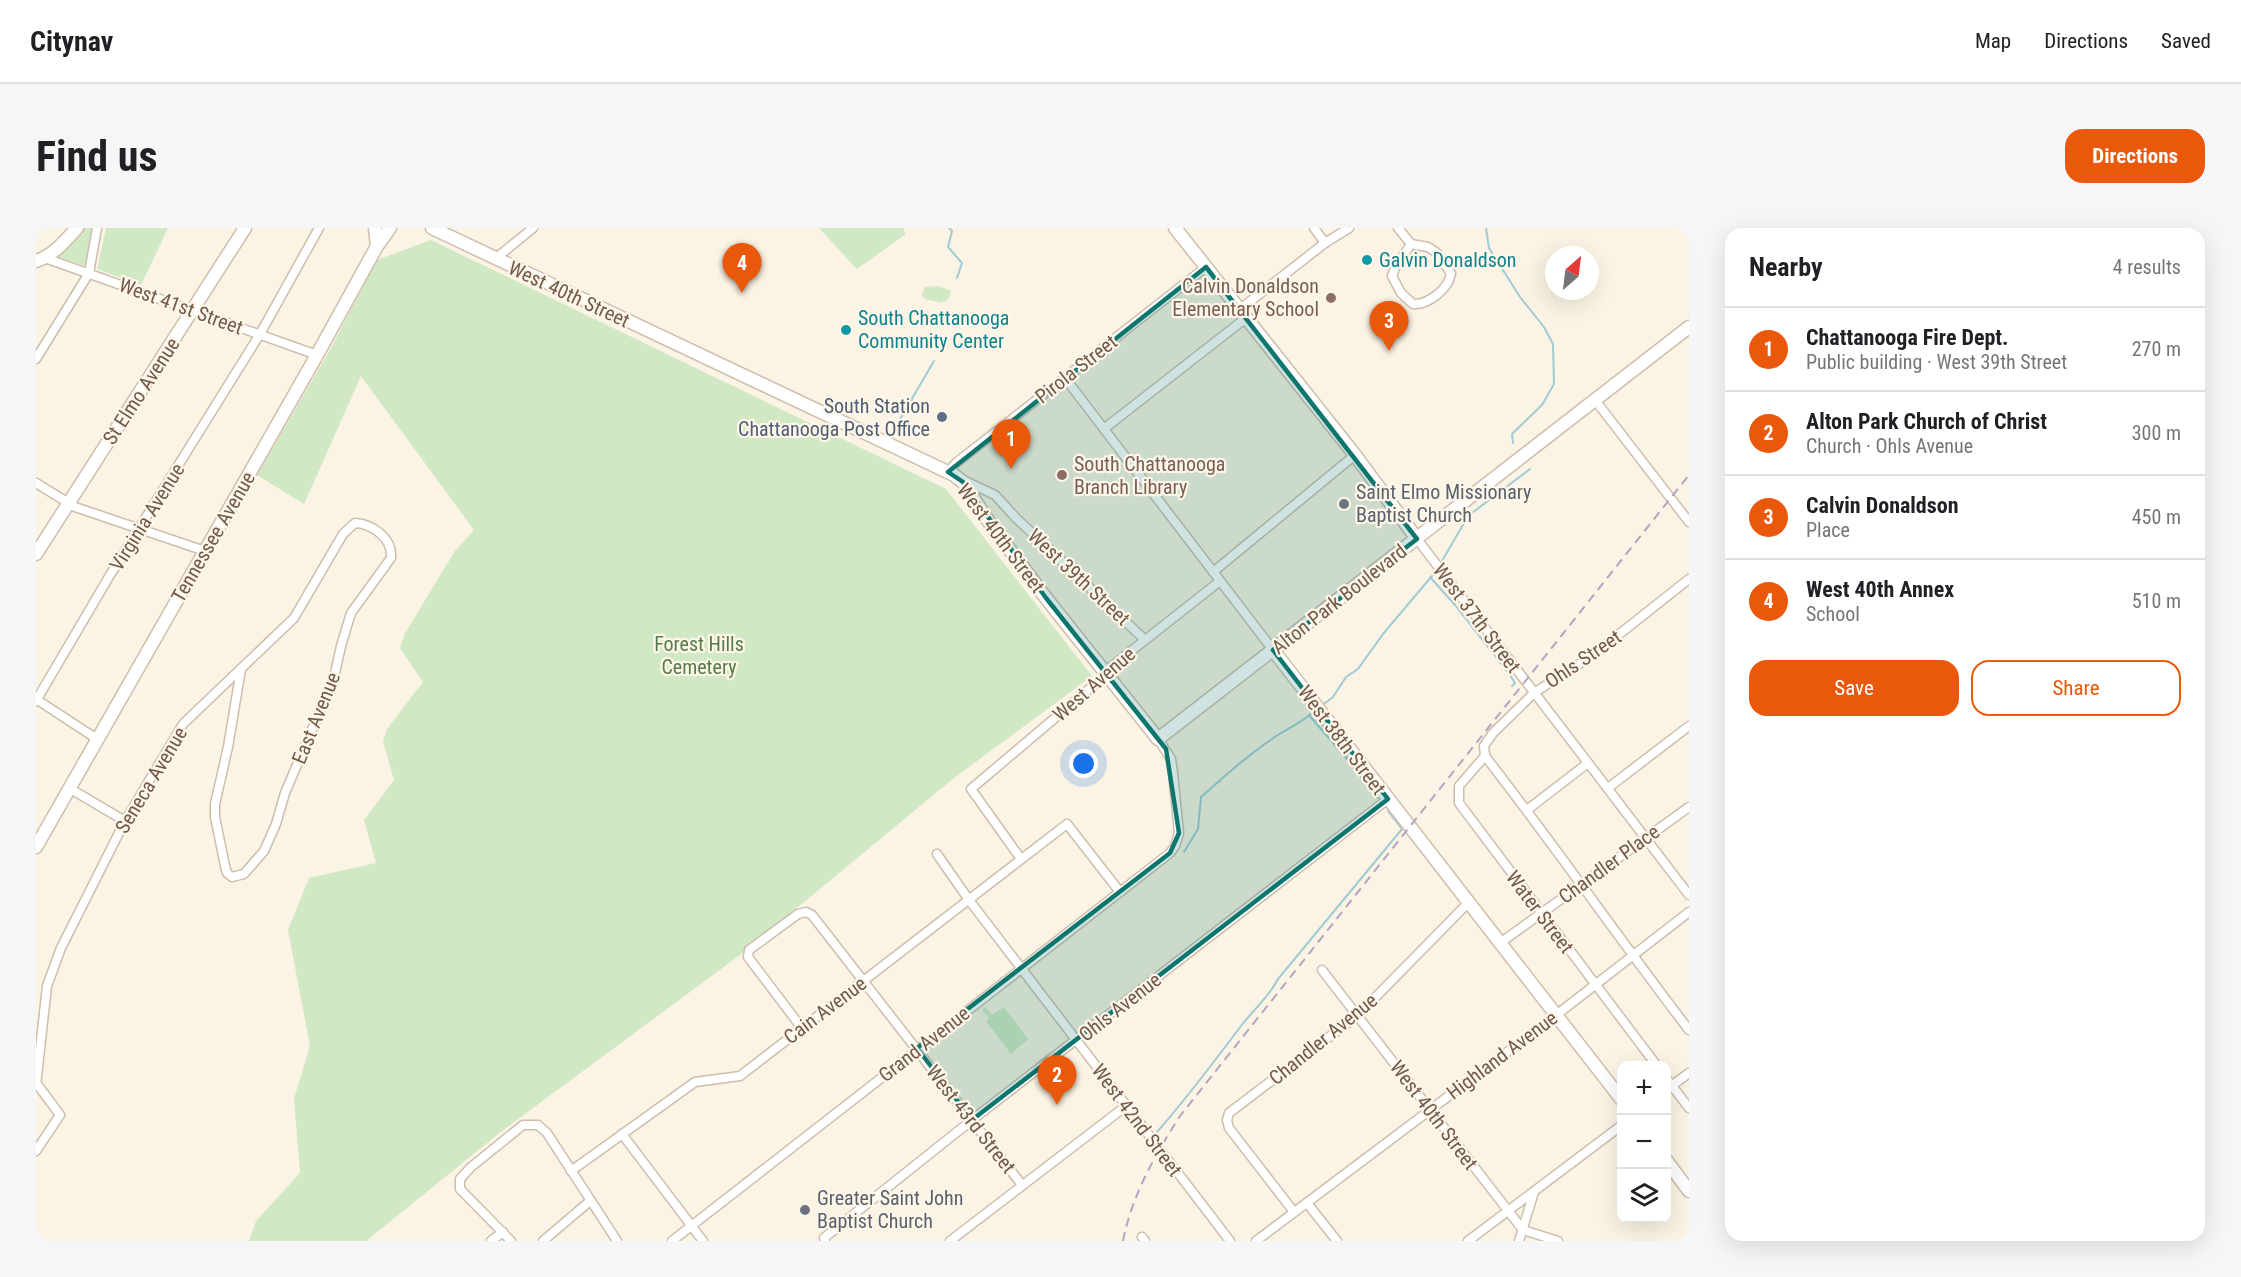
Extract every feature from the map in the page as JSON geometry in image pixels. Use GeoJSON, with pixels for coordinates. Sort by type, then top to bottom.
{"type":"FeatureCollection","features":[{"type":"Feature","properties":{"kind":"main road"},"geometry":{"type":"LineString","coordinates":[[40,259],[77,228]]}},
{"type":"Feature","properties":{"kind":"main road","name":"St Elmo Avenue"},"geometry":{"type":"LineString","coordinates":[[36,554],[244,228]]}},
{"type":"Feature","properties":{"kind":"main road"},"geometry":{"type":"LineString","coordinates":[[375,228],[377,246]]}},
{"type":"Feature","properties":{"kind":"main road","name":"Tennessee Avenue"},"geometry":{"type":"LineString","coordinates":[[36,847],[377,246],[390,228]]}},
{"type":"Feature","properties":{"kind":"main road","name":"West 40th Street"},"geometry":{"type":"LineString","coordinates":[[432,228],[951,474],[963,482],[996,532],[1158,739]]}},
{"type":"Feature","properties":{"kind":"main road","name":"West 37th Street"},"geometry":{"type":"LineString","coordinates":[[1175,228],[1355,455],[1417,539]]}},
{"type":"Feature","properties":{"kind":"main road","name":"Alton Park Boulevard"},"geometry":{"type":"LineString","coordinates":[[1158,739],[1689,327]]}},
{"type":"Feature","properties":{"kind":"main road","name":"West 38th Street"},"geometry":{"type":"LineString","coordinates":[[1273,650],[1617,1094]]}},
{"type":"Feature","properties":{"kind":"main road"},"geometry":{"type":"LineString","coordinates":[[1671,1167],[1689,1191]]}},
{"type":"Feature","properties":{"kind":"street"},"geometry":{"type":"LineString","coordinates":[[36,358],[89,273],[97,228]]}},
{"type":"Feature","properties":{"kind":"street","name":"Virginia Avenue"},"geometry":{"type":"LineString","coordinates":[[36,700],[110,575],[141,529],[260,334],[319,228]]}},
{"type":"Feature","properties":{"kind":"street"},"geometry":{"type":"LineString","coordinates":[[495,259],[533,228]]}},
{"type":"Feature","properties":{"kind":"street"},"geometry":{"type":"LineString","coordinates":[[1314,228],[1325,243]]}},
{"type":"Feature","properties":{"kind":"street"},"geometry":{"type":"LineString","coordinates":[[1105,428],[1325,243],[1349,228]]}},
{"type":"Feature","properties":{"kind":"street"},"geometry":{"type":"LineString","coordinates":[[1398,228],[1411,244],[1428,247],[1437,253],[1451,273],[1450,281],[1422,304],[1413,304],[1401,293],[1392,276],[1411,244]]}},
{"type":"Feature","properties":{"kind":"street","name":"West 41st Street"},"geometry":{"type":"LineString","coordinates":[[40,259],[89,273],[317,355]]}},
{"type":"Feature","properties":{"kind":"street","name":"Pirola Street"},"geometry":{"type":"LineString","coordinates":[[951,474],[956,463],[1206,267]]}},
{"type":"Feature","properties":{"kind":"street","name":"West 38th Street"},"geometry":{"type":"LineString","coordinates":[[1065,378],[1273,650]]}},
{"type":"Feature","properties":{"kind":"street"},"geometry":{"type":"LineString","coordinates":[[1595,400],[1689,522]]}},
{"type":"Feature","properties":{"kind":"street"},"geometry":{"type":"LineString","coordinates":[[1213,572],[1355,455]]}},
{"type":"Feature","properties":{"kind":"street","name":"West 39th Street"},"geometry":{"type":"LineString","coordinates":[[951,474],[995,495],[1016,518],[1145,640]]}},
{"type":"Feature","properties":{"kind":"street"},"geometry":{"type":"LineString","coordinates":[[36,483],[68,504],[205,551]]}},
{"type":"Feature","properties":{"kind":"street","name":"Seneca Avenue"},"geometry":{"type":"LineString","coordinates":[[36,1084],[47,986],[61,948],[125,821],[183,724],[294,618],[343,534],[355,523]]}},
{"type":"Feature","properties":{"kind":"street","name":"East Avenue"},"geometry":{"type":"LineString","coordinates":[[241,669],[228,747],[215,804],[215,817],[225,866],[227,873],[232,877],[244,874],[264,850],[276,824],[285,793],[334,678],[340,646],[351,613],[391,558],[390,547],[383,536],[366,524],[355,523]]}},
{"type":"Feature","properties":{"kind":"street","name":"West 37th Street"},"geometry":{"type":"LineString","coordinates":[[1417,539],[1689,895]]}},
{"type":"Feature","properties":{"kind":"street","name":"Ohls Street"},"geometry":{"type":"LineString","coordinates":[[1484,751],[1493,733],[1534,693],[1593,655],[1689,579]]}},
{"type":"Feature","properties":{"kind":"street","name":"West Avenue"},"geometry":{"type":"LineString","coordinates":[[1021,860],[971,789],[1145,640],[1220,581]]}},
{"type":"Feature","properties":{"kind":"street"},"geometry":{"type":"LineString","coordinates":[[36,700],[97,739]]}},
{"type":"Feature","properties":{"kind":"street"},"geometry":{"type":"LineString","coordinates":[[1608,788],[1689,726]]}},
{"type":"Feature","properties":{"kind":"street","name":"West 40th Street"},"geometry":{"type":"LineString","coordinates":[[1158,739],[1171,759],[1179,832],[1175,846]]}},
{"type":"Feature","properties":{"kind":"street"},"geometry":{"type":"LineString","coordinates":[[1484,751],[1631,955],[1689,1030]]}},
{"type":"Feature","properties":{"kind":"street","name":"Water Street"},"geometry":{"type":"LineString","coordinates":[[1484,751],[1459,786],[1459,802],[1541,914],[1654,1061]]}},
{"type":"Feature","properties":{"kind":"street"},"geometry":{"type":"LineString","coordinates":[[1527,810],[1588,763]]}},
{"type":"Feature","properties":{"kind":"street"},"geometry":{"type":"LineString","coordinates":[[69,788],[125,821]]}},
{"type":"Feature","properties":{"kind":"street","name":"Ohls Avenue"},"geometry":{"type":"LineString","coordinates":[[824,1240],[972,1120],[1388,799]]}},
{"type":"Feature","properties":{"kind":"street","name":"Chandler Place"},"geometry":{"type":"LineString","coordinates":[[1500,943],[1689,807]]}},
{"type":"Feature","properties":{"kind":"street","name":"Cain Avenue"},"geometry":{"type":"LineString","coordinates":[[571,1171],[695,1082],[740,1076],[1067,824],[1120,892]]}},
{"type":"Feature","properties":{"kind":"street","name":"Grand Avenue"},"geometry":{"type":"LineString","coordinates":[[672,1241],[1170,853],[1175,846]]}},
{"type":"Feature","properties":{"kind":"street","name":"West 42nd Street"},"geometry":{"type":"LineString","coordinates":[[937,854],[969,900],[1230,1241]]}},
{"type":"Feature","properties":{"kind":"street","name":"Chandler Avenue"},"geometry":{"type":"LineString","coordinates":[[1294,1212],[1229,1128],[1227,1120],[1229,1113],[1358,1015],[1468,903]]}},
{"type":"Feature","properties":{"kind":"street","name":"West 43rd Street"},"geometry":{"type":"LineString","coordinates":[[801,1027],[748,957],[748,950],[798,914],[806,912],[812,915],[864,980],[1022,1185]]}},
{"type":"Feature","properties":{"kind":"street","name":"Highland Avenue"},"geometry":{"type":"LineString","coordinates":[[1256,1241],[1689,912]]}},
{"type":"Feature","properties":{"kind":"street","name":"West 40th Street"},"geometry":{"type":"LineString","coordinates":[[1322,970],[1523,1230]]}},
{"type":"Feature","properties":{"kind":"street"},"geometry":{"type":"LineString","coordinates":[[1671,1083],[1689,1073]]}},
{"type":"Feature","properties":{"kind":"street"},"geometry":{"type":"LineString","coordinates":[[36,1084],[60,1115],[36,1151]]}},
{"type":"Feature","properties":{"kind":"street"},"geometry":{"type":"LineString","coordinates":[[1671,1088],[1689,1108]]}},
{"type":"Feature","properties":{"kind":"street"},"geometry":{"type":"LineString","coordinates":[[950,1241],[1126,1106]]}},
{"type":"Feature","properties":{"kind":"street"},"geometry":{"type":"LineString","coordinates":[[511,1241],[460,1189],[460,1179],[471,1167],[523,1125],[538,1125],[547,1133],[617,1241]]}},
{"type":"Feature","properties":{"kind":"street"},"geometry":{"type":"LineString","coordinates":[[1468,1241],[1506,1210],[1534,1192],[1617,1129]]}},
{"type":"Feature","properties":{"kind":"street"},"geometry":{"type":"LineString","coordinates":[[622,1134],[703,1241]]}},
{"type":"Feature","properties":{"kind":"street"},"geometry":{"type":"LineString","coordinates":[[1519,1241],[1534,1192]]}},
{"type":"Feature","properties":{"kind":"street"},"geometry":{"type":"LineString","coordinates":[[543,1241],[590,1201]]}},
{"type":"Feature","properties":{"kind":"street"},"geometry":{"type":"LineString","coordinates":[[1307,1203],[1337,1241]]}},
{"type":"Feature","properties":{"kind":"street"},"geometry":{"type":"LineString","coordinates":[[1523,1230],[1558,1241]]}},
{"type":"Feature","properties":{"kind":"street"},"geometry":{"type":"LineString","coordinates":[[491,1241],[502,1232]]}},
{"type":"Feature","properties":{"kind":"highlighted area"},"geometry":{"type":"Polygon","coordinates":[[[1206,267],[1417,539],[1273,650],[1388,799],[972,1120],[917,1048],[1170,853],[1179,833],[1166,749],[1046,598],[963,482],[948,472],[1206,267]]]}},
{"type":"Feature","properties":{"kind":"green space"},"geometry":{"type":"Polygon","coordinates":[[[82,228],[94,228],[86,266],[56,256],[82,228]]]}},
{"type":"Feature","properties":{"kind":"green space"},"geometry":{"type":"Polygon","coordinates":[[[106,228],[168,228],[141,285],[97,269],[106,228]]]}},
{"type":"Feature","properties":{"kind":"green space"},"geometry":{"type":"Polygon","coordinates":[[[819,228],[903,228],[906,234],[857,269],[819,228]]]}},
{"type":"Feature","properties":{"kind":"green space","name":"Forest Hills Cemetery"},"geometry":{"type":"Polygon","coordinates":[[[431,240],[946,489],[1092,676],[954,778],[740,955],[502,1131],[366,1241],[249,1241],[256,1221],[300,1173],[294,1099],[310,1046],[288,930],[309,878],[376,863],[364,820],[394,780],[383,741],[387,729],[423,682],[400,648],[405,633],[455,551],[474,530],[361,376],[304,504],[257,475],[331,348],[377,260],[431,240]]]}},
{"type":"Feature","properties":{"kind":"green space"},"geometry":{"type":"Polygon","coordinates":[[[937,286],[950,290],[951,293],[942,303],[925,299],[922,295],[925,287],[937,286]]]}},
{"type":"Feature","properties":{"kind":"green space"},"geometry":{"type":"Polygon","coordinates":[[[985,1007],[992,1015],[1004,1007],[1028,1039],[1011,1054],[986,1021],[989,1018],[982,1010],[985,1007]]]}},
{"type":"Feature","properties":{"kind":"waterway"},"geometry":{"type":"LineString","coordinates":[[949,228],[952,231],[948,247],[962,263],[957,278]]}},
{"type":"Feature","properties":{"kind":"waterway"},"geometry":{"type":"LineString","coordinates":[[1486,228],[1489,248],[1520,297],[1544,327],[1553,344],[1554,384],[1542,405],[1512,434],[1513,443]]}},
{"type":"Feature","properties":{"kind":"waterway"},"geometry":{"type":"LineString","coordinates":[[893,431],[934,361]]}},
{"type":"Feature","properties":{"kind":"waterway"},"geometry":{"type":"LineString","coordinates":[[1442,561],[1468,516],[1530,469]]}},
{"type":"Feature","properties":{"kind":"waterway"},"geometry":{"type":"LineString","coordinates":[[1324,704],[1333,697],[1346,677],[1358,669],[1383,634],[1432,576]]}},
{"type":"Feature","properties":{"kind":"waterway"},"geometry":{"type":"LineString","coordinates":[[1430,577],[1510,675],[1515,683],[1512,686]]}},
{"type":"Feature","properties":{"kind":"waterway"},"geometry":{"type":"LineString","coordinates":[[1184,852],[1198,829],[1201,797],[1253,752],[1311,714]]}},
{"type":"Feature","properties":{"kind":"waterway"},"geometry":{"type":"LineString","coordinates":[[1309,715],[1377,798]]}},
{"type":"Feature","properties":{"kind":"waterway"},"geometry":{"type":"LineString","coordinates":[[1157,1132],[1266,998],[1278,979],[1402,829],[1388,811]]}},
{"type":"Feature","properties":{"kind":"railway"},"geometry":{"type":"LineString","coordinates":[[1123,1241],[1138,1192],[1180,1116],[1689,475]]}},
{"type":"Feature","properties":{"kind":"place","name":"Galvin Donaldson"},"geometry":{"type":"Point","coordinates":[1367,260]}},
{"type":"Feature","properties":{"kind":"place","name":"West 40th Annex"},"geometry":{"type":"Point","coordinates":[742,293]}},
{"type":"Feature","properties":{"kind":"place","name":"Calvin Donaldson Elementary School"},"geometry":{"type":"Point","coordinates":[1331,298]}},
{"type":"Feature","properties":{"kind":"place","name":"South Chattanooga Community Center"},"geometry":{"type":"Point","coordinates":[846,330]}},
{"type":"Feature","properties":{"kind":"place","name":"Calvin Donaldson"},"geometry":{"type":"Point","coordinates":[1389,351]}},
{"type":"Feature","properties":{"kind":"place","name":"South Station Chattanooga Post Office"},"geometry":{"type":"Point","coordinates":[942,417]}},
{"type":"Feature","properties":{"kind":"place","name":"Chattanooga Fire Dept."},"geometry":{"type":"Point","coordinates":[1011,469]}},
{"type":"Feature","properties":{"kind":"place","name":"South Chattanooga Branch Library"},"geometry":{"type":"Point","coordinates":[1062,475]}},
{"type":"Feature","properties":{"kind":"place","name":"Saint Elmo Missionary Baptist Church"},"geometry":{"type":"Point","coordinates":[1344,504]}},
{"type":"Feature","properties":{"kind":"place","name":"Alton Park Church of Christ"},"geometry":{"type":"Point","coordinates":[1057,1105]}},
{"type":"Feature","properties":{"kind":"place","name":"Greater Saint John Baptist Church"},"geometry":{"type":"Point","coordinates":[805,1210]}}]}
